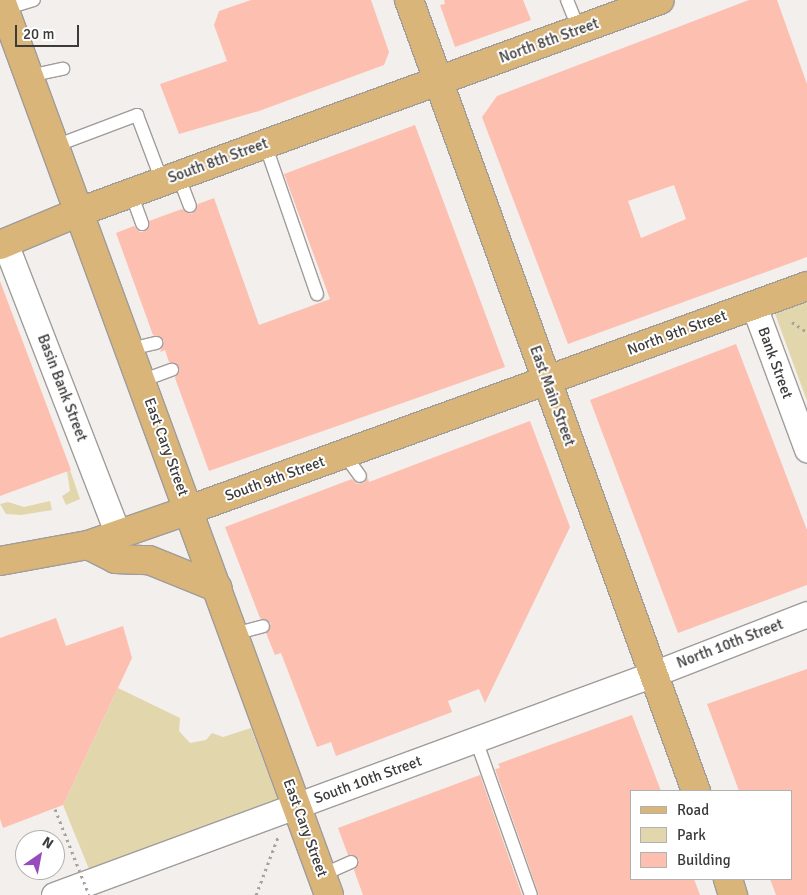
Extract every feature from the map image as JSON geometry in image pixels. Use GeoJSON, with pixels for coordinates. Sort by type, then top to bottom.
{"type":"FeatureCollection","features":[{"type":"Feature","properties":{"kind":"main road","name":"East Main Street"},"geometry":{"type":"LineString","coordinates":[[409,0],[696,790]]}},
{"type":"Feature","properties":{"kind":"main road","name":"North 8th Street"},"geometry":{"type":"LineString","coordinates":[[439,80],[579,30],[613,8],[660,0]]}},
{"type":"Feature","properties":{"kind":"main road","name":"East Cary Street"},"geometry":{"type":"LineString","coordinates":[[3,4],[325,885]]}},
{"type":"Feature","properties":{"kind":"main road","name":"South 8th Street"},"geometry":{"type":"LineString","coordinates":[[2,244],[79,212],[439,80]]}},
{"type":"Feature","properties":{"kind":"main road","name":"North 9th Street"},"geometry":{"type":"LineString","coordinates":[[546,380],[807,286]]}},
{"type":"Feature","properties":{"kind":"main road","name":"South 9th Street"},"geometry":{"type":"LineString","coordinates":[[0,561],[88,544],[189,510],[546,380]]}},
{"type":"Feature","properties":{"kind":"main road"},"geometry":{"type":"LineString","coordinates":[[88,544],[115,560],[149,560],[218,588]]}},
{"type":"Feature","properties":{"kind":"main road"},"geometry":{"type":"LineString","coordinates":[[728,880],[734,895]]}},
{"type":"Feature","properties":{"kind":"street","name":"Basin Bank Street"},"geometry":{"type":"LineString","coordinates":[[2,244],[118,534]]}},
{"type":"Feature","properties":{"kind":"street","name":"Bank Street"},"geometry":{"type":"LineString","coordinates":[[754,306],[807,449]]}},
{"type":"Feature","properties":{"kind":"street","name":"North 10th Street"},"geometry":{"type":"LineString","coordinates":[[653,674],[807,614]]}},
{"type":"Feature","properties":{"kind":"street","name":"South 10th Street"},"geometry":{"type":"LineString","coordinates":[[54,895],[653,674]]}},
{"type":"Feature","properties":{"kind":"lane"},"geometry":{"type":"LineString","coordinates":[[3,4],[34,0]]}},
{"type":"Feature","properties":{"kind":"lane"},"geometry":{"type":"LineString","coordinates":[[567,0],[579,30]]}},
{"type":"Feature","properties":{"kind":"lane"},"geometry":{"type":"LineString","coordinates":[[29,76],[63,69]]}},
{"type":"Feature","properties":{"kind":"lane"},"geometry":{"type":"LineString","coordinates":[[55,146],[137,115],[170,178],[190,206]]}},
{"type":"Feature","properties":{"kind":"lane"},"geometry":{"type":"LineString","coordinates":[[265,144],[318,294]]}},
{"type":"Feature","properties":{"kind":"lane"},"geometry":{"type":"LineString","coordinates":[[130,193],[142,224]]}},
{"type":"Feature","properties":{"kind":"lane"},"geometry":{"type":"LineString","coordinates":[[130,349],[156,343]]}},
{"type":"Feature","properties":{"kind":"lane"},"geometry":{"type":"LineString","coordinates":[[141,381],[172,370]]}},
{"type":"Feature","properties":{"kind":"lane"},"geometry":{"type":"LineString","coordinates":[[344,454],[360,476]]}},
{"type":"Feature","properties":{"kind":"lane"},"geometry":{"type":"LineString","coordinates":[[234,634],[263,626]]}},
{"type":"Feature","properties":{"kind":"lane"},"geometry":{"type":"LineString","coordinates":[[476,740],[521,880],[531,895]]}},
{"type":"Feature","properties":{"kind":"lane"},"geometry":{"type":"LineString","coordinates":[[325,885],[351,862]]}},
{"type":"Feature","properties":{"kind":"path"},"geometry":{"type":"LineString","coordinates":[[792,322],[807,332]]}},
{"type":"Feature","properties":{"kind":"path"},"geometry":{"type":"LineString","coordinates":[[54,809],[89,895]]}},
{"type":"Feature","properties":{"kind":"path"},"geometry":{"type":"LineString","coordinates":[[256,895],[279,835]]}},
{"type":"Feature","properties":{"kind":"green space"},"geometry":{"type":"Polygon","coordinates":[[[807,299],[807,401],[774,311],[807,299]]]}},
{"type":"Feature","properties":{"kind":"green space"},"geometry":{"type":"Polygon","coordinates":[[[70,470],[80,499],[66,505],[62,496],[70,491],[67,471],[70,470]]]}},
{"type":"Feature","properties":{"kind":"green space"},"geometry":{"type":"Polygon","coordinates":[[[50,501],[52,510],[21,515],[6,514],[0,504],[8,502],[24,507],[50,501]]]}},
{"type":"Feature","properties":{"kind":"green space"},"geometry":{"type":"Polygon","coordinates":[[[118,688],[180,718],[179,731],[190,743],[206,740],[212,733],[223,737],[251,728],[279,802],[89,869],[63,805],[118,688]]]}},
{"type":"Feature","properties":{"kind":"building"},"geometry":{"type":"Polygon","coordinates":[[[251,0],[371,0],[389,52],[384,65],[259,111],[179,134],[160,84],[227,61],[214,25],[219,11],[251,0]]]}},
{"type":"Feature","properties":{"kind":"building"},"geometry":{"type":"Polygon","coordinates":[[[444,0],[523,0],[531,20],[455,47],[440,5],[445,4],[444,0]]]}},
{"type":"Feature","properties":{"kind":"building"},"geometry":{"type":"Polygon","coordinates":[[[749,0],[777,0],[807,84],[807,257],[568,344],[482,117],[497,96],[749,0]],[[674,185],[628,201],[641,238],[686,219],[674,185]]]}},
{"type":"Feature","properties":{"kind":"building"},"geometry":{"type":"Polygon","coordinates":[[[415,125],[505,367],[209,471],[175,378],[179,367],[169,362],[165,350],[160,352],[164,341],[153,335],[116,233],[134,226],[140,232],[145,231],[149,221],[182,209],[192,214],[198,204],[214,198],[259,325],[330,299],[284,174],[415,125]]]}},
{"type":"Feature","properties":{"kind":"building"},"geometry":{"type":"Polygon","coordinates":[[[0,281],[71,470],[0,496],[0,281]]]}},
{"type":"Feature","properties":{"kind":"building"},"geometry":{"type":"Polygon","coordinates":[[[736,344],[807,530],[807,585],[678,633],[590,400],[736,344]]]}},
{"type":"Feature","properties":{"kind":"building"},"geometry":{"type":"Polygon","coordinates":[[[530,421],[570,527],[485,703],[479,689],[448,701],[452,712],[336,756],[331,742],[317,747],[281,653],[275,655],[266,633],[271,623],[260,618],[225,527],[352,479],[357,484],[364,483],[368,478],[369,482],[530,421]]]}},
{"type":"Feature","properties":{"kind":"building"},"geometry":{"type":"Polygon","coordinates":[[[56,618],[66,646],[123,626],[132,658],[63,805],[3,828],[0,819],[0,638],[56,618]]]}},
{"type":"Feature","properties":{"kind":"building"},"geometry":{"type":"Polygon","coordinates":[[[807,669],[807,895],[776,895],[770,880],[792,880],[792,790],[739,790],[707,704],[807,669]]]}},
{"type":"Feature","properties":{"kind":"building"},"geometry":{"type":"Polygon","coordinates":[[[632,715],[661,790],[630,790],[630,880],[694,880],[700,895],[539,895],[495,769],[500,768],[498,764],[632,715]]]}},
{"type":"Feature","properties":{"kind":"building"},"geometry":{"type":"Polygon","coordinates":[[[480,775],[522,895],[363,895],[354,870],[359,859],[348,855],[338,828],[480,775]]]}}]}
